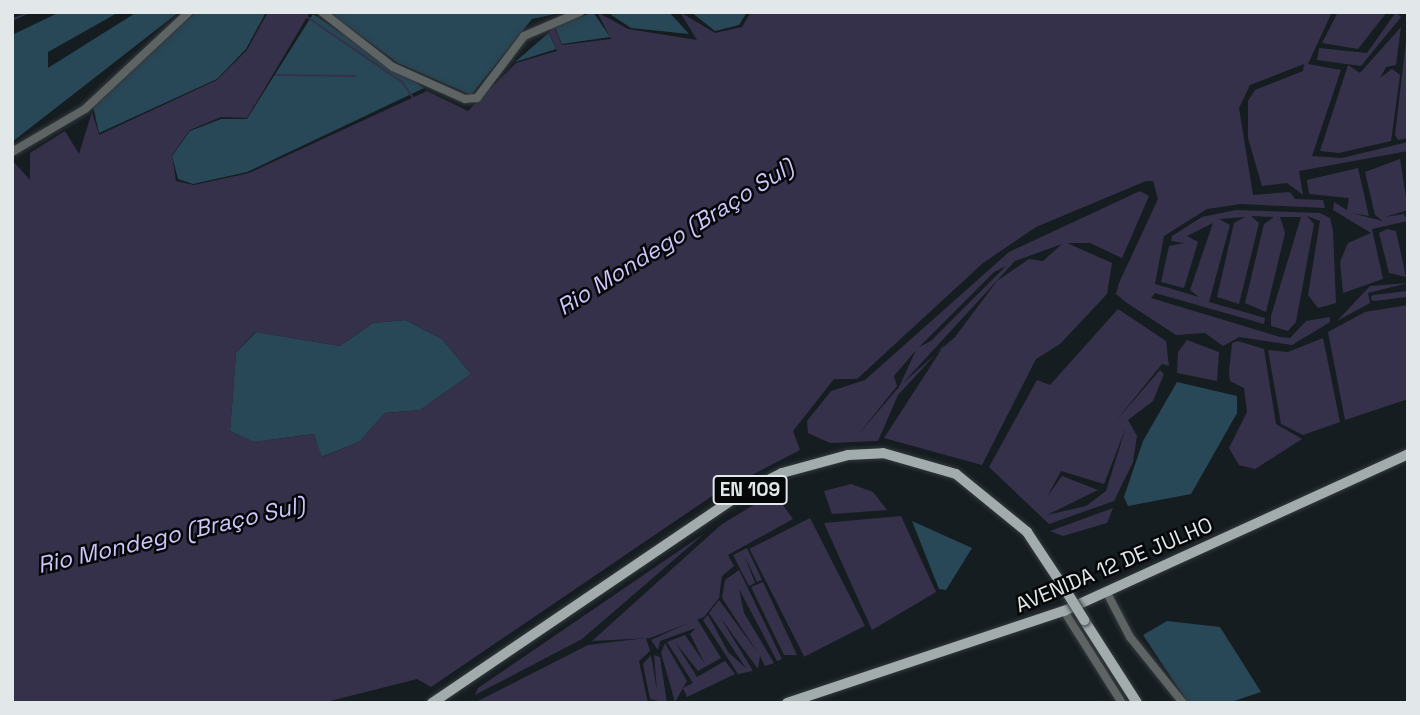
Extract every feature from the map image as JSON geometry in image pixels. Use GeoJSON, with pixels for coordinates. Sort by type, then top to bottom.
{"type":"FeatureCollection","features":[{"type":"Feature","properties":{"kind":"main road","name":"EN 109"},"geometry":{"type":"LineString","coordinates":[[432,703],[739,495],[782,473],[848,455],[883,453],[956,474],[1027,532],[1137,703]]}},
{"type":"Feature","properties":{"kind":"main road","name":"AVENIDA 12 DE JULHO"},"geometry":{"type":"LineString","coordinates":[[787,703],[806,700],[1064,611],[1408,454]]}},
{"type":"Feature","properties":{"kind":"street"},"geometry":{"type":"LineString","coordinates":[[12,152],[85,109],[189,12]]}},
{"type":"Feature","properties":{"kind":"street"},"geometry":{"type":"LineString","coordinates":[[322,12],[393,67],[465,99],[477,98],[524,36],[580,12]]}},
{"type":"Feature","properties":{"kind":"street"},"geometry":{"type":"LineString","coordinates":[[1107,593],[1130,637],[1183,703]]}},
{"type":"Feature","properties":{"kind":"street"},"geometry":{"type":"LineString","coordinates":[[1064,611],[1122,703]]}},
{"type":"Feature","properties":{"kind":"shaded area"},"geometry":{"type":"Polygon","coordinates":[[[60,12],[119,12],[48,52],[48,68],[137,12],[179,12],[12,142],[12,35],[60,12]]]}},
{"type":"Feature","properties":{"kind":"shaded area"},"geometry":{"type":"Polygon","coordinates":[[[196,12],[266,12],[246,49],[217,79],[99,133],[93,106],[196,12]]]}},
{"type":"Feature","properties":{"kind":"shaded area"},"geometry":{"type":"Polygon","coordinates":[[[328,12],[565,12],[532,19],[471,95],[398,63],[328,12]]]}},
{"type":"Feature","properties":{"kind":"shaded area"},"geometry":{"type":"Polygon","coordinates":[[[593,12],[610,37],[562,44],[555,27],[593,12]]]}},
{"type":"Feature","properties":{"kind":"shaded area"},"geometry":{"type":"Polygon","coordinates":[[[607,12],[669,12],[689,34],[631,28],[607,12]]]}},
{"type":"Feature","properties":{"kind":"shaded area"},"geometry":{"type":"Polygon","coordinates":[[[691,12],[747,12],[739,25],[715,31],[691,12]]]}},
{"type":"Feature","properties":{"kind":"shaded area"},"geometry":{"type":"Polygon","coordinates":[[[313,14],[424,88],[247,172],[193,184],[178,179],[172,156],[190,131],[221,119],[247,119],[313,14]]]}},
{"type":"Feature","properties":{"kind":"shaded area"},"geometry":{"type":"Polygon","coordinates":[[[549,33],[556,49],[515,62],[545,36],[549,33]]]}},
{"type":"Feature","properties":{"kind":"shaded area"},"geometry":{"type":"Polygon","coordinates":[[[405,320],[442,339],[471,374],[420,410],[385,413],[359,442],[321,457],[314,434],[254,442],[230,431],[236,353],[256,332],[340,346],[373,323],[405,320]]]}},
{"type":"Feature","properties":{"kind":"shaded area"},"geometry":{"type":"Polygon","coordinates":[[[1177,382],[1237,396],[1237,413],[1191,494],[1128,506],[1124,497],[1143,441],[1177,382]]]}},
{"type":"Feature","properties":{"kind":"shaded area"},"geometry":{"type":"Polygon","coordinates":[[[912,521],[972,548],[946,590],[939,589],[912,521]]]}},
{"type":"Feature","properties":{"kind":"shaded area"},"geometry":{"type":"Polygon","coordinates":[[[1167,621],[1220,627],[1261,692],[1228,703],[1188,703],[1143,635],[1167,621]]]}},
{"type":"Feature","properties":{"kind":"water","name":"Rio Mondego (Braço Sul)"},"geometry":{"type":"Polygon","coordinates":[[[268,12],[310,12],[247,118],[221,117],[190,130],[172,155],[176,181],[194,185],[249,173],[427,91],[468,111],[516,63],[557,51],[549,32],[554,26],[562,45],[611,39],[597,12],[628,29],[697,40],[680,12],[715,33],[742,27],[751,12],[1332,12],[1308,64],[1341,70],[1312,156],[1342,158],[1408,142],[1408,151],[1299,171],[1303,195],[1287,183],[1262,186],[1248,138],[1248,101],[1255,90],[1303,71],[1304,64],[1250,85],[1239,108],[1253,195],[1290,192],[1295,199],[1323,200],[1325,208],[1241,204],[1207,209],[1164,236],[1155,284],[1199,297],[1190,290],[1213,223],[1187,236],[1198,242],[1184,288],[1161,282],[1169,246],[1184,243],[1171,241],[1172,236],[1202,217],[1236,210],[1320,213],[1330,218],[1333,231],[1336,303],[1318,308],[1308,295],[1320,221],[1307,216],[1314,224],[1296,322],[1288,331],[1271,326],[1271,316],[1301,217],[1280,217],[1285,233],[1266,312],[1245,303],[1264,224],[1274,217],[1251,216],[1259,223],[1239,304],[1217,297],[1234,223],[1245,217],[1219,219],[1230,225],[1209,302],[1265,318],[1264,324],[1155,293],[1151,298],[1280,337],[1290,338],[1306,321],[1330,317],[1330,322],[1292,345],[1239,337],[1223,346],[1205,333],[1176,335],[1127,303],[1116,294],[1119,283],[1158,199],[1153,181],[1146,181],[1036,227],[983,263],[857,379],[834,379],[793,431],[800,450],[712,496],[431,687],[417,679],[322,703],[12,702],[12,160],[30,180],[30,153],[65,131],[79,154],[92,112],[99,135],[217,80],[247,50],[268,12]],[[405,320],[373,323],[340,346],[255,332],[236,353],[230,431],[254,442],[314,434],[322,457],[359,442],[385,413],[420,410],[471,374],[442,339],[405,320]]]}},
{"type":"Feature","properties":{"kind":"water"},"geometry":{"type":"Polygon","coordinates":[[[1338,12],[1387,12],[1358,49],[1322,43],[1338,12]]]}},
{"type":"Feature","properties":{"kind":"water"},"geometry":{"type":"Polygon","coordinates":[[[1396,12],[1401,17],[1361,66],[1317,60],[1319,48],[1367,53],[1396,12]]]}},
{"type":"Feature","properties":{"kind":"water"},"geometry":{"type":"Polygon","coordinates":[[[1408,24],[1408,138],[1398,140],[1395,135],[1408,24]]]}},
{"type":"Feature","properties":{"kind":"water"},"geometry":{"type":"Polygon","coordinates":[[[1401,27],[1396,65],[1386,67],[1380,78],[1392,69],[1400,75],[1391,141],[1339,153],[1320,151],[1348,65],[1360,73],[1401,27]]]}},
{"type":"Feature","properties":{"kind":"water"},"geometry":{"type":"Polygon","coordinates":[[[1400,159],[1408,210],[1385,217],[1404,214],[1408,221],[1372,229],[1383,279],[1343,293],[1340,262],[1348,243],[1371,233],[1333,210],[1334,202],[1347,210],[1349,198],[1309,194],[1307,180],[1358,168],[1369,216],[1351,213],[1383,221],[1375,215],[1365,172],[1400,159]]]}},
{"type":"Feature","properties":{"kind":"water"},"geometry":{"type":"Polygon","coordinates":[[[1140,191],[1149,196],[1122,258],[1090,243],[1067,243],[1112,263],[1107,294],[1060,344],[1036,359],[982,465],[884,438],[942,348],[955,337],[997,281],[1029,259],[1043,261],[1062,244],[1015,261],[902,384],[936,354],[898,395],[878,441],[830,443],[808,433],[807,421],[831,391],[865,380],[1009,252],[1140,191]],[[1006,266],[994,272],[919,347],[931,341],[1006,266]],[[916,350],[894,376],[897,386],[857,436],[899,387],[916,350]]]}},
{"type":"Feature","properties":{"kind":"water"},"geometry":{"type":"Polygon","coordinates":[[[1387,229],[1396,231],[1406,277],[1389,273],[1379,233],[1387,229]]]}},
{"type":"Feature","properties":{"kind":"water"},"geometry":{"type":"Polygon","coordinates":[[[1408,283],[1368,293],[1370,303],[1337,321],[1370,286],[1408,283]]]}},
{"type":"Feature","properties":{"kind":"water"},"geometry":{"type":"Polygon","coordinates":[[[1408,305],[1408,399],[1345,420],[1328,332],[1365,312],[1408,305]]]}},
{"type":"Feature","properties":{"kind":"water"},"geometry":{"type":"Polygon","coordinates":[[[1118,309],[1166,341],[1169,366],[1162,364],[1115,422],[1160,370],[1164,374],[1153,401],[1128,420],[1137,436],[1133,462],[1114,501],[1049,524],[989,467],[1037,380],[1050,385],[1118,309]],[[1126,427],[1104,484],[1061,471],[1047,497],[1062,476],[1098,490],[1047,515],[1086,506],[1106,491],[1126,427]]]}},
{"type":"Feature","properties":{"kind":"water"},"geometry":{"type":"Polygon","coordinates":[[[1323,338],[1340,422],[1303,435],[1281,424],[1268,350],[1288,352],[1323,338]]]}},
{"type":"Feature","properties":{"kind":"water"},"geometry":{"type":"Polygon","coordinates":[[[1187,340],[1219,352],[1217,381],[1177,373],[1178,352],[1187,340]]]}},
{"type":"Feature","properties":{"kind":"water"},"geometry":{"type":"Polygon","coordinates":[[[1238,341],[1264,349],[1276,424],[1302,439],[1255,469],[1239,465],[1229,448],[1247,412],[1244,388],[1230,381],[1232,343],[1238,341]]]}},
{"type":"Feature","properties":{"kind":"water"},"geometry":{"type":"Polygon","coordinates":[[[851,484],[873,492],[887,510],[832,514],[824,491],[851,484]]]}},
{"type":"Feature","properties":{"kind":"water"},"geometry":{"type":"Polygon","coordinates":[[[774,493],[793,519],[728,555],[734,566],[722,576],[719,598],[704,617],[650,638],[592,641],[722,524],[774,493]]]}},
{"type":"Feature","properties":{"kind":"water"},"geometry":{"type":"Polygon","coordinates":[[[1113,508],[1107,523],[1063,536],[1050,531],[1113,508]]]}},
{"type":"Feature","properties":{"kind":"water"},"geometry":{"type":"Polygon","coordinates":[[[901,516],[936,592],[872,630],[824,523],[901,516]]]}},
{"type":"Feature","properties":{"kind":"water"},"geometry":{"type":"Polygon","coordinates":[[[810,518],[865,626],[804,657],[749,549],[810,518]]]}},
{"type":"Feature","properties":{"kind":"water"},"geometry":{"type":"Polygon","coordinates":[[[705,533],[582,639],[475,695],[478,688],[705,533]]]}},
{"type":"Feature","properties":{"kind":"water"},"geometry":{"type":"Polygon","coordinates":[[[747,548],[762,580],[757,582],[744,555],[755,583],[749,586],[733,555],[747,548]]]}},
{"type":"Feature","properties":{"kind":"water"},"geometry":{"type":"Polygon","coordinates":[[[739,570],[782,659],[777,661],[739,589],[744,613],[774,663],[765,666],[760,656],[758,669],[720,617],[753,671],[738,674],[703,620],[708,615],[728,652],[746,668],[709,613],[719,600],[758,653],[722,598],[725,580],[739,570]]]}},
{"type":"Feature","properties":{"kind":"water"},"geometry":{"type":"Polygon","coordinates":[[[763,582],[797,655],[784,655],[751,587],[763,582]]]}},
{"type":"Feature","properties":{"kind":"water"},"geometry":{"type":"Polygon","coordinates":[[[697,619],[721,658],[698,671],[675,642],[697,677],[725,661],[735,674],[687,697],[683,688],[693,683],[667,642],[685,635],[705,664],[690,634],[696,628],[660,641],[658,650],[651,640],[697,619]]]}},
{"type":"Feature","properties":{"kind":"water"},"geometry":{"type":"Polygon","coordinates":[[[646,638],[650,651],[639,661],[648,703],[474,703],[588,645],[646,638]]]}},
{"type":"Feature","properties":{"kind":"water"},"geometry":{"type":"Polygon","coordinates":[[[665,643],[687,681],[675,702],[661,653],[665,643]]]}},
{"type":"Feature","properties":{"kind":"water"},"geometry":{"type":"Polygon","coordinates":[[[651,655],[657,691],[654,655],[660,657],[667,703],[650,699],[643,664],[651,655]]]}},
{"type":"Feature","properties":{"kind":"waterway"},"geometry":{"type":"LineString","coordinates":[[12,20],[29,12]]}},
{"type":"Feature","properties":{"kind":"waterway"},"geometry":{"type":"LineString","coordinates":[[307,17],[402,82],[413,98]]}},
{"type":"Feature","properties":{"kind":"waterway"},"geometry":{"type":"LineString","coordinates":[[276,75],[356,76]]}},
{"type":"Feature","properties":{"kind":"waterway"},"geometry":{"type":"LineString","coordinates":[[1374,298],[1408,294]]}}]}
